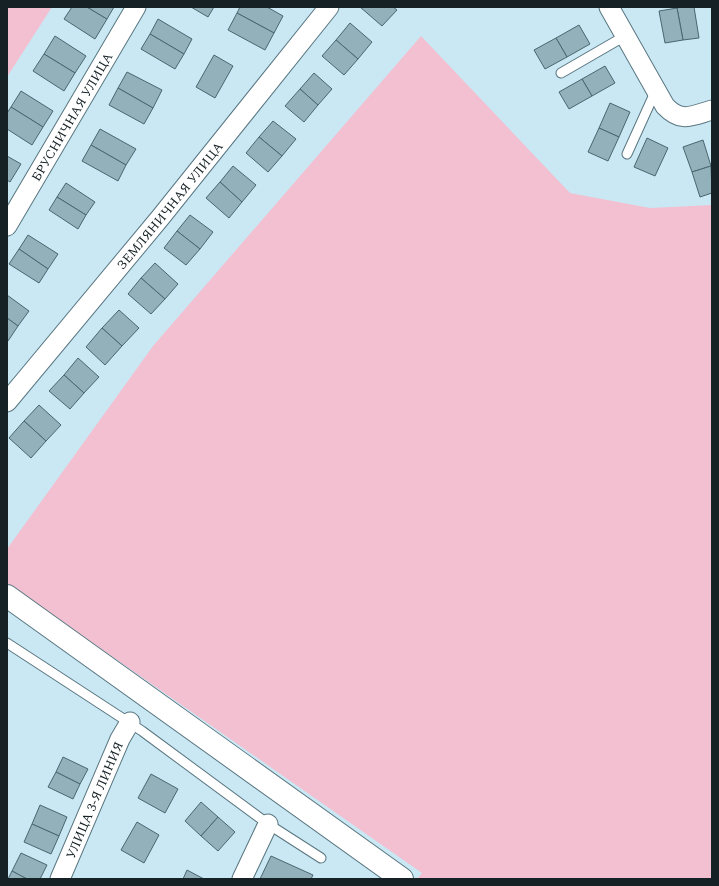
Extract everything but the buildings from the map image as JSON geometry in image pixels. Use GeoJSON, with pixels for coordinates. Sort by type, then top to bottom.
{"type":"FeatureCollection","features":[{"type":"Feature","properties":{"kind":"street","name":"БРУСНИЧНАЯ УЛИЦА"},"geometry":{"type":"LineString","coordinates":[[7,226],[136,7]]}},
{"type":"Feature","properties":{"kind":"street","name":"ЗЕМЛЯНИЧНАЯ УЛИЦА"},"geometry":{"type":"LineString","coordinates":[[7,402],[160,218],[329,7]]}},
{"type":"Feature","properties":{"kind":"street"},"geometry":{"type":"LineString","coordinates":[[609,7],[665,106],[673,114],[681,117],[711,112]]}},
{"type":"Feature","properties":{"kind":"street"},"geometry":{"type":"LineString","coordinates":[[7,596],[402,879]]}},
{"type":"Feature","properties":{"kind":"street","name":"УЛИЦА 3-Я ЛИНИЯ"},"geometry":{"type":"LineString","coordinates":[[60,879],[120,739],[130,722]]}},
{"type":"Feature","properties":{"kind":"street"},"geometry":{"type":"LineString","coordinates":[[242,879],[268,824]]}},
{"type":"Feature","properties":{"kind":"lane"},"geometry":{"type":"LineString","coordinates":[[560,73],[626,36]]}},
{"type":"Feature","properties":{"kind":"lane"},"geometry":{"type":"LineString","coordinates":[[627,154],[656,90]]}},
{"type":"Feature","properties":{"kind":"lane"},"geometry":{"type":"LineString","coordinates":[[7,643],[130,722],[268,824],[321,858]]}},
{"type":"Feature","properties":{"kind":"shaded area"},"geometry":{"type":"Polygon","coordinates":[[[7,7],[52,7],[7,77],[7,7]]]}},
{"type":"Feature","properties":{"kind":"shaded area"},"geometry":{"type":"Polygon","coordinates":[[[421,36],[570,193],[650,208],[712,205],[712,879],[417,879],[422,873],[7,583],[7,549],[153,346],[421,36]]]}}]}
